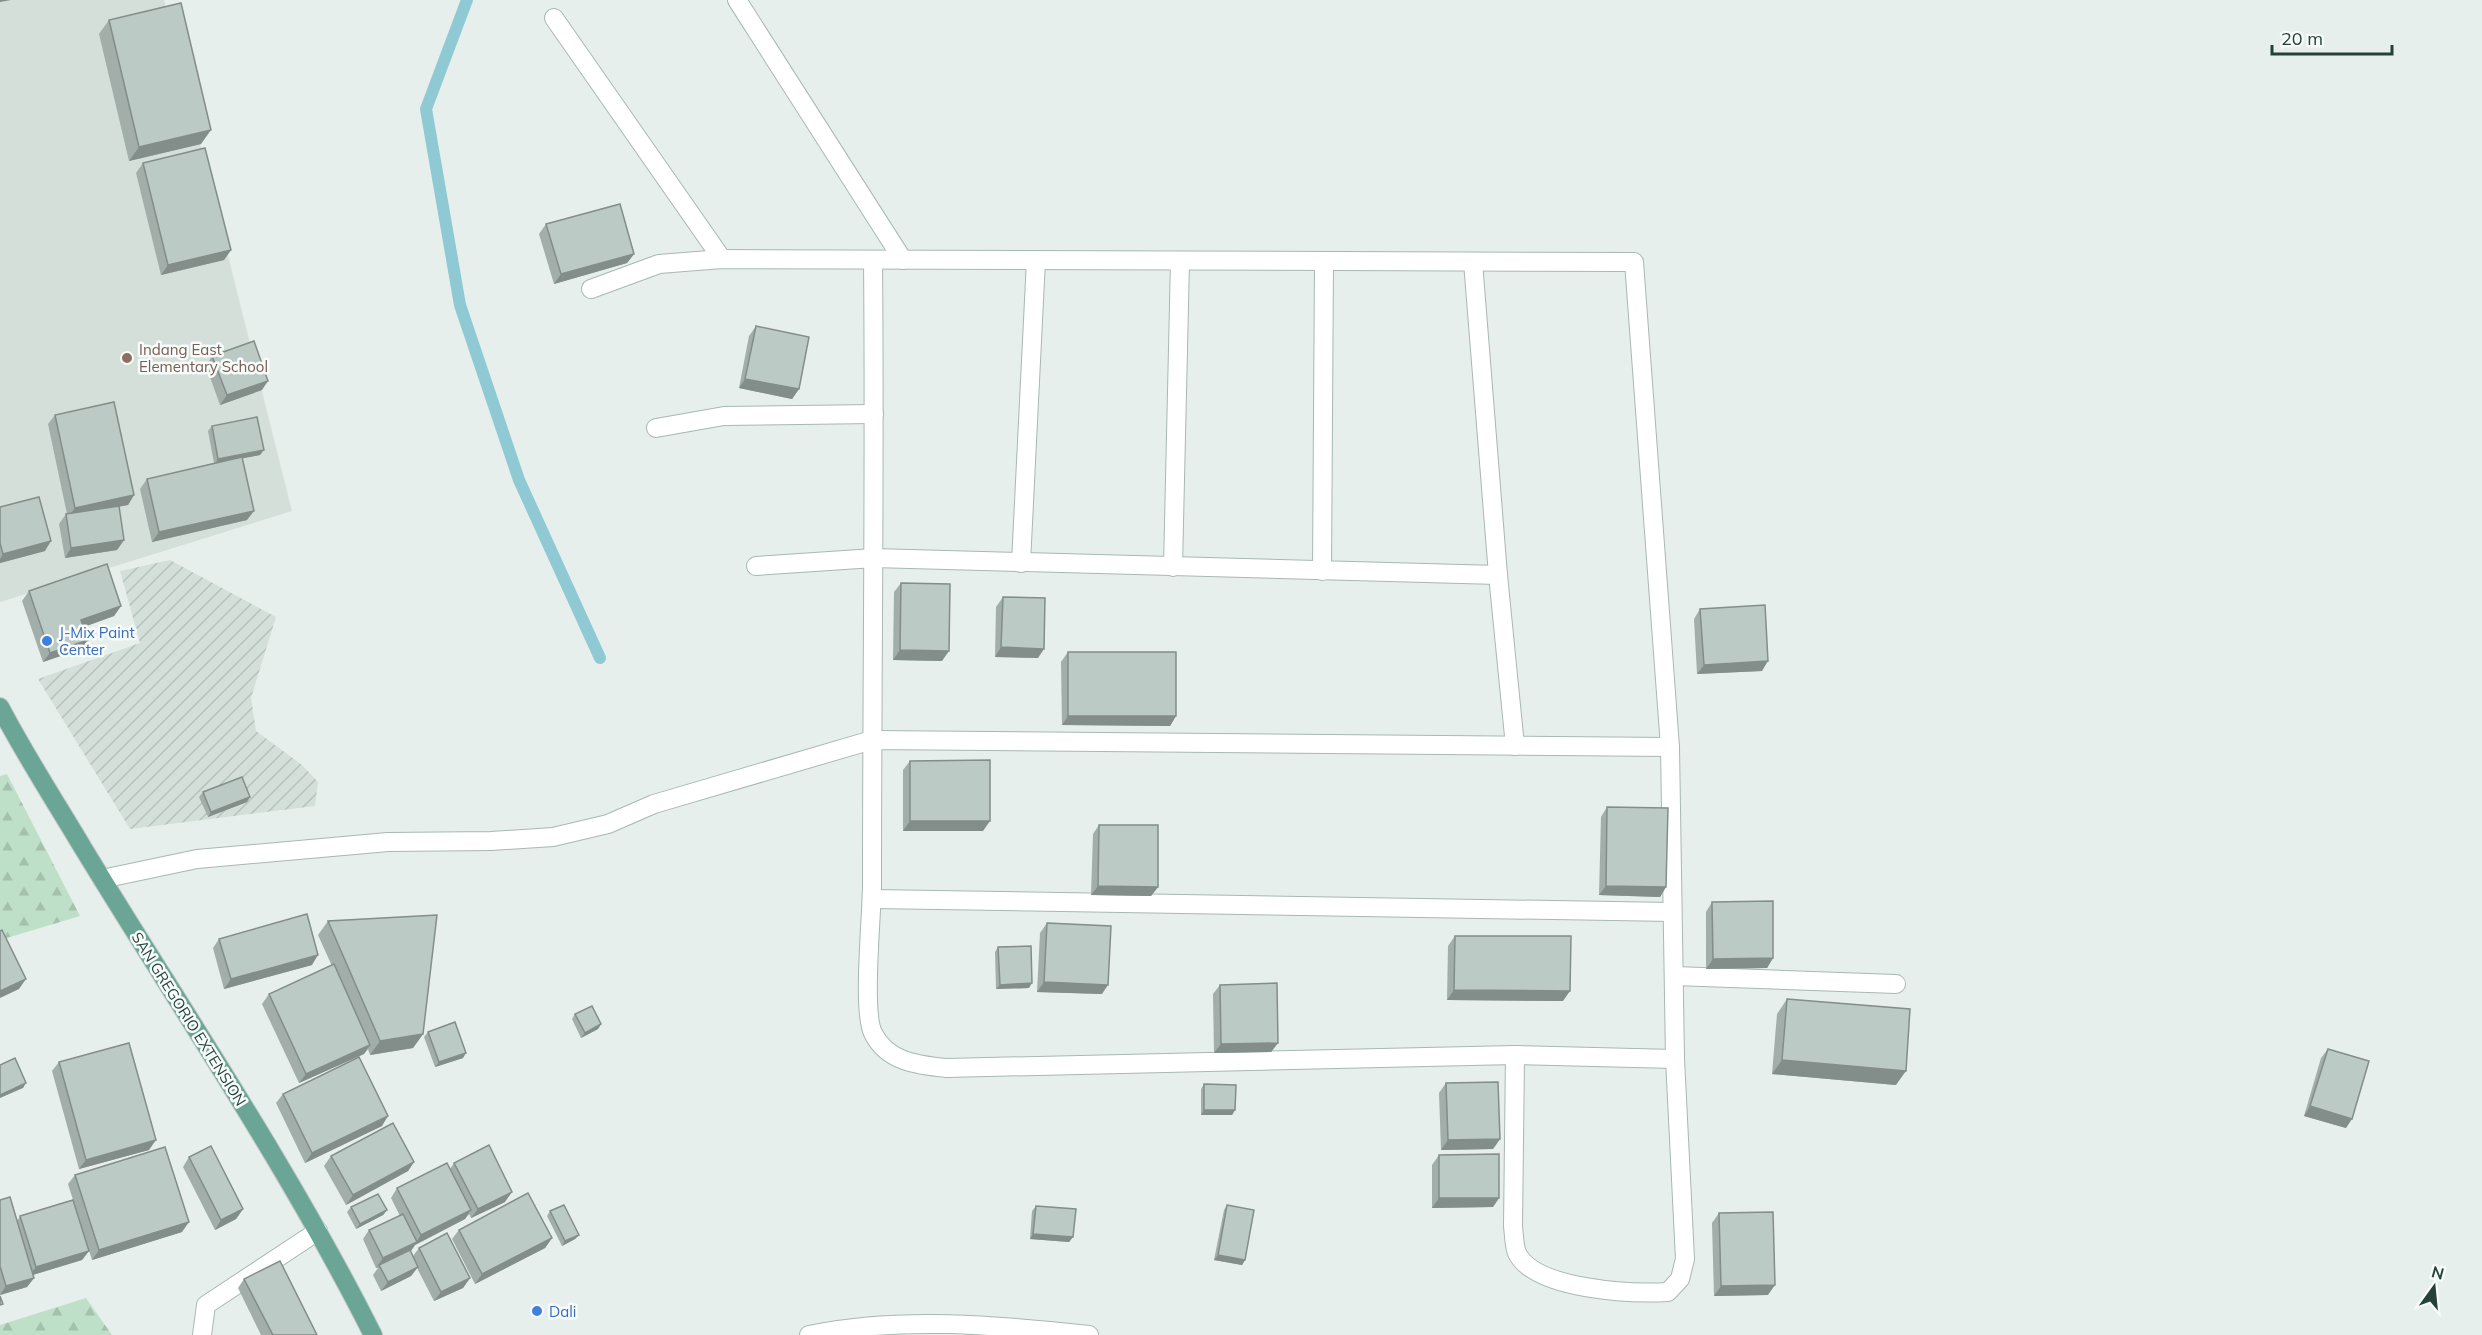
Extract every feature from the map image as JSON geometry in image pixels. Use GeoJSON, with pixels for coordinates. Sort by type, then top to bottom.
{"type":"FeatureCollection","features":[{"type":"Feature","properties":{"kind":"main road","name":"SAN GREGORIO EXTENSION"},"geometry":{"type":"LineString","coordinates":[[0,707],[102,879],[251,1118],[318,1231],[373,1335]]}},
{"type":"Feature","properties":{"kind":"street"},"geometry":{"type":"LineString","coordinates":[[737,0],[903,260]]}},
{"type":"Feature","properties":{"kind":"street"},"geometry":{"type":"LineString","coordinates":[[554,18],[722,259]]}},
{"type":"Feature","properties":{"kind":"street"},"geometry":{"type":"LineString","coordinates":[[591,289],[659,264],[722,259],[1635,262],[1670,747],[1675,1059],[1684,1259],[1680,1279],[1668,1292],[1643,1293],[1563,1284],[1537,1274],[1517,1254],[1513,1226],[1515,1055]]}},
{"type":"Feature","properties":{"kind":"street"},"geometry":{"type":"LineString","coordinates":[[873,260],[874,558],[872,899],[869,1002],[872,1031],[891,1055],[926,1066],[964,1068],[1515,1055],[1675,1059]]}},
{"type":"Feature","properties":{"kind":"street"},"geometry":{"type":"LineString","coordinates":[[1021,563],[1036,260]]}},
{"type":"Feature","properties":{"kind":"street"},"geometry":{"type":"LineString","coordinates":[[1173,567],[1180,261]]}},
{"type":"Feature","properties":{"kind":"street"},"geometry":{"type":"LineString","coordinates":[[1323,571],[1324,261]]}},
{"type":"Feature","properties":{"kind":"street"},"geometry":{"type":"LineString","coordinates":[[1473,262],[1498,575],[1515,746]]}},
{"type":"Feature","properties":{"kind":"street"},"geometry":{"type":"LineString","coordinates":[[656,428],[724,416],[874,414]]}},
{"type":"Feature","properties":{"kind":"street"},"geometry":{"type":"LineString","coordinates":[[756,566],[874,558],[1498,575]]}},
{"type":"Feature","properties":{"kind":"street"},"geometry":{"type":"LineString","coordinates":[[102,879],[197,859],[388,842],[491,841],[553,837],[608,824],[654,804],[872,740],[1670,747]]}},
{"type":"Feature","properties":{"kind":"street"},"geometry":{"type":"LineString","coordinates":[[872,899],[1672,912]]}},
{"type":"Feature","properties":{"kind":"street"},"geometry":{"type":"LineString","coordinates":[[1674,976],[1896,984]]}},
{"type":"Feature","properties":{"kind":"street"},"geometry":{"type":"LineString","coordinates":[[202,1335],[206,1305],[318,1231]]}},
{"type":"Feature","properties":{"kind":"street"},"geometry":{"type":"LineString","coordinates":[[808,1335],[859,1328],[958,1324],[1089,1335]]}},
{"type":"Feature","properties":{"kind":"shaded area","name":"Indang East Elementary School"},"geometry":{"type":"Polygon","coordinates":[[[0,0],[164,0],[292,511],[0,602],[0,0]]]}},
{"type":"Feature","properties":{"kind":"shaded area"},"geometry":{"type":"Polygon","coordinates":[[[170,560],[276,617],[251,698],[256,731],[302,765],[318,782],[315,806],[130,829],[38,679],[140,643],[120,571],[170,560]]]}},
{"type":"Feature","properties":{"kind":"green space"},"geometry":{"type":"Polygon","coordinates":[[[7,774],[80,916],[0,940],[0,776],[7,774]]]}},
{"type":"Feature","properties":{"kind":"green space"},"geometry":{"type":"Polygon","coordinates":[[[86,1298],[112,1335],[0,1335],[0,1325],[86,1298]]]}},
{"type":"Feature","properties":{"kind":"building"},"geometry":{"type":"Polygon","coordinates":[[[181,3],[211,130],[139,147],[109,20],[181,3]]]}},
{"type":"Feature","properties":{"kind":"building"},"geometry":{"type":"Polygon","coordinates":[[[205,148],[231,250],[168,265],[143,163],[205,148]]]}},
{"type":"Feature","properties":{"kind":"building"},"geometry":{"type":"Polygon","coordinates":[[[620,204],[634,254],[561,274],[546,224],[620,204]]]}},
{"type":"Feature","properties":{"kind":"building"},"geometry":{"type":"Polygon","coordinates":[[[756,326],[809,337],[799,389],[745,379],[756,326]]]}},
{"type":"Feature","properties":{"kind":"building"},"geometry":{"type":"Polygon","coordinates":[[[254,341],[268,381],[227,395],[212,356],[254,341]]]}},
{"type":"Feature","properties":{"kind":"building"},"geometry":{"type":"Polygon","coordinates":[[[114,402],[134,495],[75,508],[55,415],[114,402]]]}},
{"type":"Feature","properties":{"kind":"building"},"geometry":{"type":"Polygon","coordinates":[[[257,417],[264,450],[218,459],[212,426],[257,417]]]}},
{"type":"Feature","properties":{"kind":"building"},"geometry":{"type":"Polygon","coordinates":[[[242,457],[254,511],[159,532],[147,479],[242,457]]]}},
{"type":"Feature","properties":{"kind":"building"},"geometry":{"type":"Polygon","coordinates":[[[39,497],[51,541],[3,554],[0,543],[0,507],[39,497]]]}},
{"type":"Feature","properties":{"kind":"building"},"geometry":{"type":"Polygon","coordinates":[[[119,506],[124,540],[71,548],[66,514],[119,506]]]}},
{"type":"Feature","properties":{"kind":"building"},"geometry":{"type":"Polygon","coordinates":[[[107,564],[121,606],[81,620],[88,640],[50,653],[29,591],[107,564]]]}},
{"type":"Feature","properties":{"kind":"building"},"geometry":{"type":"Polygon","coordinates":[[[901,583],[950,584],[949,651],[900,650],[901,583]]]}},
{"type":"Feature","properties":{"kind":"building"},"geometry":{"type":"Polygon","coordinates":[[[1003,597],[1045,598],[1044,649],[1001,647],[1003,597]]]}},
{"type":"Feature","properties":{"kind":"building"},"geometry":{"type":"Polygon","coordinates":[[[1765,605],[1768,661],[1704,665],[1700,609],[1765,605]]]}},
{"type":"Feature","properties":{"kind":"building"},"geometry":{"type":"Polygon","coordinates":[[[1068,652],[1176,652],[1176,716],[1068,716],[1068,652]]]}},
{"type":"Feature","properties":{"kind":"building"},"geometry":{"type":"Polygon","coordinates":[[[990,760],[990,821],[910,821],[910,761],[990,760]]]}},
{"type":"Feature","properties":{"kind":"building"},"geometry":{"type":"Polygon","coordinates":[[[242,777],[250,797],[211,812],[203,792],[242,777]]]}},
{"type":"Feature","properties":{"kind":"building"},"geometry":{"type":"Polygon","coordinates":[[[1607,807],[1668,808],[1666,887],[1606,886],[1607,807]]]}},
{"type":"Feature","properties":{"kind":"building"},"geometry":{"type":"Polygon","coordinates":[[[1099,825],[1158,825],[1158,887],[1098,886],[1099,825]]]}},
{"type":"Feature","properties":{"kind":"building"},"geometry":{"type":"Polygon","coordinates":[[[1773,901],[1773,958],[1713,959],[1712,902],[1773,901]]]}},
{"type":"Feature","properties":{"kind":"building"},"geometry":{"type":"Polygon","coordinates":[[[307,914],[318,955],[231,979],[219,939],[307,914]]]}},
{"type":"Feature","properties":{"kind":"building"},"geometry":{"type":"Polygon","coordinates":[[[437,915],[423,1034],[380,1041],[328,921],[437,915]]]}},
{"type":"Feature","properties":{"kind":"building"},"geometry":{"type":"Polygon","coordinates":[[[1047,923],[1111,926],[1108,985],[1044,982],[1047,923]]]}},
{"type":"Feature","properties":{"kind":"building"},"geometry":{"type":"Polygon","coordinates":[[[2,930],[26,979],[0,991],[0,931],[2,930]]]}},
{"type":"Feature","properties":{"kind":"building"},"geometry":{"type":"Polygon","coordinates":[[[1455,936],[1571,936],[1570,991],[1454,990],[1455,936]]]}},
{"type":"Feature","properties":{"kind":"building"},"geometry":{"type":"Polygon","coordinates":[[[1031,946],[1032,983],[1000,985],[998,947],[1031,946]]]}},
{"type":"Feature","properties":{"kind":"building"},"geometry":{"type":"Polygon","coordinates":[[[334,964],[370,1045],[306,1074],[269,994],[334,964]]]}},
{"type":"Feature","properties":{"kind":"building"},"geometry":{"type":"Polygon","coordinates":[[[1277,983],[1278,1043],[1221,1044],[1220,985],[1277,983]]]}},
{"type":"Feature","properties":{"kind":"building"},"geometry":{"type":"Polygon","coordinates":[[[1787,999],[1910,1009],[1906,1071],[1782,1060],[1787,999]]]}},
{"type":"Feature","properties":{"kind":"building"},"geometry":{"type":"Polygon","coordinates":[[[592,1006],[601,1024],[585,1033],[575,1014],[592,1006]]]}},
{"type":"Feature","properties":{"kind":"building"},"geometry":{"type":"Polygon","coordinates":[[[455,1022],[466,1053],[439,1062],[428,1032],[455,1022]]]}},
{"type":"Feature","properties":{"kind":"building"},"geometry":{"type":"Polygon","coordinates":[[[129,1043],[156,1140],[86,1160],[59,1062],[129,1043]]]}},
{"type":"Feature","properties":{"kind":"building"},"geometry":{"type":"Polygon","coordinates":[[[2328,1049],[2369,1061],[2352,1119],[2310,1106],[2328,1049]]]}},
{"type":"Feature","properties":{"kind":"building"},"geometry":{"type":"Polygon","coordinates":[[[359,1057],[388,1116],[312,1153],[283,1094],[359,1057]]]}},
{"type":"Feature","properties":{"kind":"building"},"geometry":{"type":"Polygon","coordinates":[[[15,1058],[26,1083],[0,1095],[0,1065],[15,1058]]]}},
{"type":"Feature","properties":{"kind":"building"},"geometry":{"type":"Polygon","coordinates":[[[1498,1082],[1500,1139],[1448,1140],[1446,1083],[1498,1082]]]}},
{"type":"Feature","properties":{"kind":"building"},"geometry":{"type":"Polygon","coordinates":[[[1204,1084],[1236,1085],[1235,1110],[1204,1110],[1204,1084]]]}},
{"type":"Feature","properties":{"kind":"building"},"geometry":{"type":"Polygon","coordinates":[[[393,1123],[414,1162],[353,1195],[331,1156],[393,1123]]]}},
{"type":"Feature","properties":{"kind":"building"},"geometry":{"type":"Polygon","coordinates":[[[489,1145],[512,1192],[478,1209],[454,1163],[489,1145]]]}},
{"type":"Feature","properties":{"kind":"building"},"geometry":{"type":"Polygon","coordinates":[[[211,1146],[243,1209],[221,1220],[189,1157],[211,1146]]]}},
{"type":"Feature","properties":{"kind":"building"},"geometry":{"type":"Polygon","coordinates":[[[165,1147],[189,1222],[99,1250],[75,1175],[165,1147]]]}},
{"type":"Feature","properties":{"kind":"building"},"geometry":{"type":"Polygon","coordinates":[[[1499,1154],[1499,1198],[1439,1198],[1439,1155],[1499,1154]]]}},
{"type":"Feature","properties":{"kind":"building"},"geometry":{"type":"Polygon","coordinates":[[[447,1163],[471,1210],[421,1235],[397,1188],[447,1163]]]}},
{"type":"Feature","properties":{"kind":"building"},"geometry":{"type":"Polygon","coordinates":[[[528,1193],[552,1238],[482,1274],[459,1230],[528,1193]]]}},
{"type":"Feature","properties":{"kind":"building"},"geometry":{"type":"Polygon","coordinates":[[[378,1194],[387,1210],[360,1224],[351,1207],[378,1194]]]}},
{"type":"Feature","properties":{"kind":"building"},"geometry":{"type":"Polygon","coordinates":[[[10,1197],[34,1278],[6,1286],[0,1266],[0,1200],[10,1197]]]}},
{"type":"Feature","properties":{"kind":"building"},"geometry":{"type":"Polygon","coordinates":[[[73,1200],[89,1251],[36,1267],[20,1216],[73,1200]]]}},
{"type":"Feature","properties":{"kind":"building"},"geometry":{"type":"Polygon","coordinates":[[[564,1205],[579,1235],[565,1241],[550,1211],[564,1205]]]}},
{"type":"Feature","properties":{"kind":"building"},"geometry":{"type":"Polygon","coordinates":[[[1227,1205],[1254,1210],[1245,1260],[1218,1255],[1227,1205]]]}},
{"type":"Feature","properties":{"kind":"building"},"geometry":{"type":"Polygon","coordinates":[[[1036,1206],[1076,1209],[1073,1237],[1033,1234],[1036,1206]]]}},
{"type":"Feature","properties":{"kind":"building"},"geometry":{"type":"Polygon","coordinates":[[[1773,1212],[1775,1285],[1721,1286],[1719,1213],[1773,1212]]]}},
{"type":"Feature","properties":{"kind":"building"},"geometry":{"type":"Polygon","coordinates":[[[403,1214],[417,1242],[383,1258],[369,1230],[403,1214]]]}},
{"type":"Feature","properties":{"kind":"building"},"geometry":{"type":"Polygon","coordinates":[[[447,1233],[470,1278],[441,1292],[419,1248],[447,1233]]]}},
{"type":"Feature","properties":{"kind":"building"},"geometry":{"type":"Polygon","coordinates":[[[410,1250],[418,1267],[388,1282],[379,1265],[410,1250]]]}},
{"type":"Feature","properties":{"kind":"building"},"geometry":{"type":"Polygon","coordinates":[[[280,1261],[317,1335],[273,1335],[244,1279],[280,1261]]]}},
{"type":"Feature","properties":{"kind":"waterway"},"geometry":{"type":"LineString","coordinates":[[467,0],[426,109],[460,305],[519,480],[600,658]]}},
{"type":"Feature","properties":{"kind":"place","name":"Indang East Elementary School"},"geometry":{"type":"Point","coordinates":[127,358]}},
{"type":"Feature","properties":{"kind":"place","name":"J-Mix Paint Center"},"geometry":{"type":"Point","coordinates":[47,641]}},
{"type":"Feature","properties":{"kind":"place","name":"Dali"},"geometry":{"type":"Point","coordinates":[537,1311]}}]}
